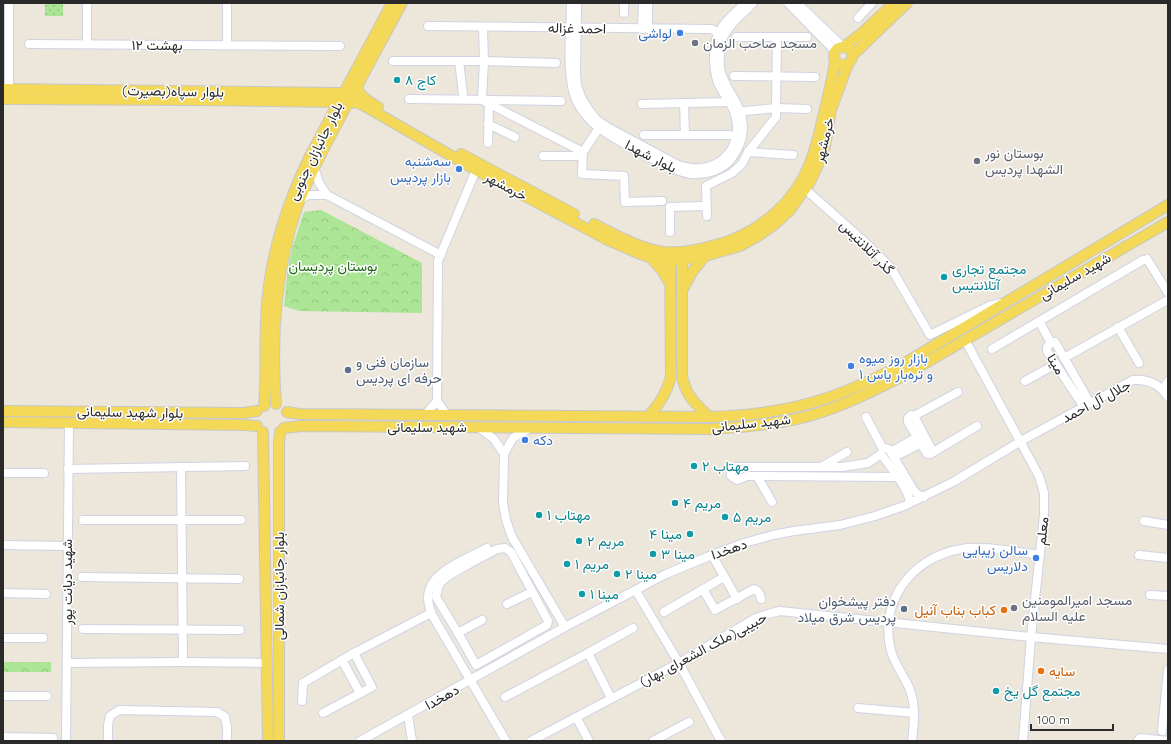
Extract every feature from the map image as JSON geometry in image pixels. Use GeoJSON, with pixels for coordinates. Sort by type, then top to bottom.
{"type":"FeatureCollection","features":[{"type":"Feature","properties":{"kind":"main road","name":"بلوار جانبازان جنوبی"},"geometry":{"type":"LineString","coordinates":[[260,408],[266,386],[265,339],[267,304],[272,269],[288,206],[298,179],[343,100],[392,3]]}},
{"type":"Feature","properties":{"kind":"main road","name":"بلوار جانبازان جنوبی"},"geometry":{"type":"LineString","coordinates":[[276,404],[274,340],[276,305],[282,263],[288,239],[301,199],[343,100],[357,85],[402,3]]}},
{"type":"Feature","properties":{"kind":"main road"},"geometry":{"type":"LineString","coordinates":[[894,3],[862,33],[839,51],[837,62],[842,65],[851,60],[907,3]]}},
{"type":"Feature","properties":{"kind":"main road"},"geometry":{"type":"LineString","coordinates":[[839,51],[851,50],[851,60]]}},
{"type":"Feature","properties":{"kind":"main road","name":"خرمشهر"},"geometry":{"type":"LineString","coordinates":[[682,255],[737,238],[764,222],[784,205],[794,192],[811,162],[817,144],[839,51]]}},
{"type":"Feature","properties":{"kind":"main road","name":"خرمشهر"},"geometry":{"type":"LineString","coordinates":[[360,99],[476,170],[608,240],[640,254],[659,260],[670,256],[706,256],[740,246],[775,224],[790,210],[806,189],[818,165],[825,146],[831,110],[851,60]]}},
{"type":"Feature","properties":{"kind":"main road"},"geometry":{"type":"LineString","coordinates":[[343,100],[360,99],[357,85]]}},
{"type":"Feature","properties":{"kind":"main road","name":"بلوار سپاه(بصیرت)"},"geometry":{"type":"LineString","coordinates":[[6,94],[193,96],[343,100]]}},
{"type":"Feature","properties":{"kind":"main road","name":"خرمشهر"},"geometry":{"type":"LineString","coordinates":[[360,99],[611,233],[636,244],[664,252],[670,256]]}},
{"type":"Feature","properties":{"kind":"main road","name":"شهید سلیمانی"},"geometry":{"type":"LineString","coordinates":[[287,412],[425,415],[709,417],[739,416],[790,408],[826,398],[864,384],[900,366],[1168,205]]}},
{"type":"Feature","properties":{"kind":"main road","name":"شهید سلیمانی"},"geometry":{"type":"LineString","coordinates":[[282,430],[302,426],[648,429],[740,428],[792,420],[829,409],[868,394],[906,375],[1165,225]]}},
{"type":"Feature","properties":{"kind":"main road"},"geometry":{"type":"LineString","coordinates":[[682,255],[682,376],[684,386],[689,397],[709,417]]}},
{"type":"Feature","properties":{"kind":"main road"},"geometry":{"type":"LineString","coordinates":[[648,417],[663,398],[671,376],[670,256]]}},
{"type":"Feature","properties":{"kind":"main road"},"geometry":{"type":"LineString","coordinates":[[682,290],[692,272],[706,256]]}},
{"type":"Feature","properties":{"kind":"main road"},"geometry":{"type":"LineString","coordinates":[[650,257],[662,270],[670,284]]}},
{"type":"Feature","properties":{"kind":"main road"},"geometry":{"type":"LineString","coordinates":[[959,330],[965,340]]}},
{"type":"Feature","properties":{"kind":"main road"},"geometry":{"type":"LineString","coordinates":[[276,404],[287,412],[288,420],[286,426],[282,430],[270,434],[260,429],[255,416],[260,408],[276,404]]}},
{"type":"Feature","properties":{"kind":"main road","name":"بلوار شهید سلیمانی"},"geometry":{"type":"LineString","coordinates":[[5,411],[244,413],[260,408]]}},
{"type":"Feature","properties":{"kind":"main road"},"geometry":{"type":"LineString","coordinates":[[5,411],[5,422]]}},
{"type":"Feature","properties":{"kind":"main road","name":"بلوار شهید سلیمانی"},"geometry":{"type":"LineString","coordinates":[[5,422],[244,425],[260,429]]}},
{"type":"Feature","properties":{"kind":"main road","name":"بلوار جانبازان شمالی"},"geometry":{"type":"LineString","coordinates":[[260,429],[268,741]]}},
{"type":"Feature","properties":{"kind":"main road","name":"بلوار جانبازان شمالی"},"geometry":{"type":"LineString","coordinates":[[279,741],[279,442],[282,430]]}},
{"type":"Feature","properties":{"kind":"street"},"geometry":{"type":"LineString","coordinates":[[6,94],[9,3]]}},
{"type":"Feature","properties":{"kind":"street"},"geometry":{"type":"LineString","coordinates":[[87,44],[88,3]]}},
{"type":"Feature","properties":{"kind":"street"},"geometry":{"type":"LineString","coordinates":[[227,3],[227,45]]}},
{"type":"Feature","properties":{"kind":"street","name":"بلوار شهدا"},"geometry":{"type":"LineString","coordinates":[[571,3],[577,86],[582,99],[597,120],[660,159],[676,171],[690,174],[705,174],[719,169],[730,160],[739,148],[743,134],[743,119],[730,102],[727,93]]}},
{"type":"Feature","properties":{"kind":"street","name":"بلوار شهدا"},"geometry":{"type":"LineString","coordinates":[[577,3],[570,73],[572,88],[577,102],[584,113],[606,133],[660,159]]}},
{"type":"Feature","properties":{"kind":"street"},"geometry":{"type":"LineString","coordinates":[[624,3],[624,13]]}},
{"type":"Feature","properties":{"kind":"street"},"geometry":{"type":"LineString","coordinates":[[643,3],[645,29]]}},
{"type":"Feature","properties":{"kind":"street"},"geometry":{"type":"LineString","coordinates":[[645,29],[648,3]]}},
{"type":"Feature","properties":{"kind":"street","name":"بلوار شهدا"},"geometry":{"type":"LineString","coordinates":[[722,34],[726,22],[745,3]]}},
{"type":"Feature","properties":{"kind":"street","name":"بلوار شهدا"},"geometry":{"type":"LineString","coordinates":[[737,111],[727,93],[719,85],[714,71],[715,44],[722,34],[753,3]]}},
{"type":"Feature","properties":{"kind":"street"},"geometry":{"type":"LineString","coordinates":[[788,3],[839,51]]}},
{"type":"Feature","properties":{"kind":"street"},"geometry":{"type":"LineString","coordinates":[[797,3],[839,51]]}},
{"type":"Feature","properties":{"kind":"street"},"geometry":{"type":"LineString","coordinates":[[858,18],[872,3]]}},
{"type":"Feature","properties":{"kind":"street","name":"احمد غزاله"},"geometry":{"type":"LineString","coordinates":[[428,26],[711,30],[722,34]]}},
{"type":"Feature","properties":{"kind":"street"},"geometry":{"type":"LineString","coordinates":[[483,27],[488,143]]}},
{"type":"Feature","properties":{"kind":"street"},"geometry":{"type":"LineString","coordinates":[[736,37],[808,37]]}},
{"type":"Feature","properties":{"kind":"street"},"geometry":{"type":"LineString","coordinates":[[707,216],[706,186],[732,173],[742,164],[748,152],[776,117],[777,37]]}},
{"type":"Feature","properties":{"kind":"street","name":"بهشت ۱۲"},"geometry":{"type":"LineString","coordinates":[[29,44],[340,46]]}},
{"type":"Feature","properties":{"kind":"street"},"geometry":{"type":"LineString","coordinates":[[393,61],[556,63]]}},
{"type":"Feature","properties":{"kind":"street"},"geometry":{"type":"LineString","coordinates":[[459,61],[464,94]]}},
{"type":"Feature","properties":{"kind":"street"},"geometry":{"type":"LineString","coordinates":[[734,76],[815,77]]}},
{"type":"Feature","properties":{"kind":"street"},"geometry":{"type":"LineString","coordinates":[[408,99],[486,102],[561,102]]}},
{"type":"Feature","properties":{"kind":"street"},"geometry":{"type":"LineString","coordinates":[[486,102],[583,154]]}},
{"type":"Feature","properties":{"kind":"street"},"geometry":{"type":"LineString","coordinates":[[642,104],[730,102]]}},
{"type":"Feature","properties":{"kind":"street"},"geometry":{"type":"LineString","coordinates":[[684,103],[685,134]]}},
{"type":"Feature","properties":{"kind":"street"},"geometry":{"type":"LineString","coordinates":[[737,111],[776,108],[808,109]]}},
{"type":"Feature","properties":{"kind":"street"},"geometry":{"type":"LineString","coordinates":[[488,124],[515,136]]}},
{"type":"Feature","properties":{"kind":"street"},"geometry":{"type":"LineString","coordinates":[[599,128],[583,154],[582,174],[624,176],[625,202],[662,201]]}},
{"type":"Feature","properties":{"kind":"street"},"geometry":{"type":"LineString","coordinates":[[644,135],[730,134]]}},
{"type":"Feature","properties":{"kind":"street"},"geometry":{"type":"LineString","coordinates":[[748,152],[793,155]]}},
{"type":"Feature","properties":{"kind":"street"},"geometry":{"type":"LineString","coordinates":[[543,156],[583,154]]}},
{"type":"Feature","properties":{"kind":"street"},"geometry":{"type":"LineString","coordinates":[[314,167],[319,183],[327,195]]}},
{"type":"Feature","properties":{"kind":"street"},"geometry":{"type":"LineString","coordinates":[[447,415],[437,401],[438,261],[476,170]]}},
{"type":"Feature","properties":{"kind":"street","name":"گذر آتلانتیس"},"geometry":{"type":"LineString","coordinates":[[806,189],[866,243],[891,268],[930,335],[989,306],[1007,302]]}},
{"type":"Feature","properties":{"kind":"street"},"geometry":{"type":"LineString","coordinates":[[301,199],[308,195],[327,195],[441,255]]}},
{"type":"Feature","properties":{"kind":"street"},"geometry":{"type":"LineString","coordinates":[[670,232],[670,208],[706,206]]}},
{"type":"Feature","properties":{"kind":"street"},"geometry":{"type":"LineString","coordinates":[[992,349],[1145,260],[1167,297],[1118,328],[1064,358]]}},
{"type":"Feature","properties":{"kind":"street"},"geometry":{"type":"LineString","coordinates":[[1039,321],[1051,343]]}},
{"type":"Feature","properties":{"kind":"street"},"geometry":{"type":"LineString","coordinates":[[1118,328],[1138,363]]}},
{"type":"Feature","properties":{"kind":"street","name":"معلم"},"geometry":{"type":"LineString","coordinates":[[965,340],[1021,441],[1039,476],[1044,493],[1044,515],[1031,637],[1023,741]]}},
{"type":"Feature","properties":{"kind":"street","name":"مینا"},"geometry":{"type":"LineString","coordinates":[[1055,342],[1087,405],[1047,351],[1047,347],[1051,343],[1055,342]]}},
{"type":"Feature","properties":{"kind":"street"},"geometry":{"type":"LineString","coordinates":[[1025,381],[1056,364]]}},
{"type":"Feature","properties":{"kind":"street","name":"جلال آل احمد"},"geometry":{"type":"LineString","coordinates":[[1021,441],[1133,380],[1142,379],[1152,382],[1163,390],[1168,397]]}},
{"type":"Feature","properties":{"kind":"street"},"geometry":{"type":"LineString","coordinates":[[1163,390],[1168,381]]}},
{"type":"Feature","properties":{"kind":"street"},"geometry":{"type":"LineString","coordinates":[[958,392],[908,418],[908,422],[918,440],[927,454],[930,454],[977,426]]}},
{"type":"Feature","properties":{"kind":"street"},"geometry":{"type":"LineString","coordinates":[[425,415],[437,401]]}},
{"type":"Feature","properties":{"kind":"street"},"geometry":{"type":"LineString","coordinates":[[914,416],[933,452]]}},
{"type":"Feature","properties":{"kind":"street"},"geometry":{"type":"LineString","coordinates":[[866,417],[883,449],[884,448],[891,453],[909,496],[910,503]]}},
{"type":"Feature","properties":{"kind":"street","name":"شهید دیانت پور"},"geometry":{"type":"LineString","coordinates":[[66,741],[69,423]]}},
{"type":"Feature","properties":{"kind":"street"},"geometry":{"type":"LineString","coordinates":[[478,427],[494,439],[504,454]]}},
{"type":"Feature","properties":{"kind":"street"},"geometry":{"type":"LineString","coordinates":[[531,428],[513,438],[504,454],[503,503],[506,520],[512,537],[565,627]]}},
{"type":"Feature","properties":{"kind":"street"},"geometry":{"type":"LineString","coordinates":[[891,453],[918,440]]}},
{"type":"Feature","properties":{"kind":"street","name":"دهخدا"},"geometry":{"type":"LineString","coordinates":[[360,741],[565,627],[666,574],[712,554],[744,543],[773,535],[840,525],[875,516],[910,503],[953,482],[1021,441]]}},
{"type":"Feature","properties":{"kind":"street"},"geometry":{"type":"LineString","coordinates":[[820,467],[847,452]]}},
{"type":"Feature","properties":{"kind":"street"},"geometry":{"type":"LineString","coordinates":[[901,476],[747,476],[737,480],[731,476],[731,469],[736,467],[842,467],[868,463],[881,454],[901,476],[914,491],[924,497]]}},
{"type":"Feature","properties":{"kind":"street"},"geometry":{"type":"LineString","coordinates":[[68,469],[245,466]]}},
{"type":"Feature","properties":{"kind":"street"},"geometry":{"type":"LineString","coordinates":[[181,467],[183,662]]}},
{"type":"Feature","properties":{"kind":"street"},"geometry":{"type":"LineString","coordinates":[[3,473],[44,473]]}},
{"type":"Feature","properties":{"kind":"street"},"geometry":{"type":"LineString","coordinates":[[756,476],[772,502]]}},
{"type":"Feature","properties":{"kind":"street"},"geometry":{"type":"LineString","coordinates":[[83,520],[241,520]]}},
{"type":"Feature","properties":{"kind":"street"},"geometry":{"type":"LineString","coordinates":[[1144,521],[1168,525]]}},
{"type":"Feature","properties":{"kind":"street"},"geometry":{"type":"LineString","coordinates":[[3,546],[68,546]]}},
{"type":"Feature","properties":{"kind":"street"},"geometry":{"type":"LineString","coordinates":[[487,548],[468,562],[448,576],[439,584],[436,597],[476,664],[547,625],[548,621],[511,552],[506,548],[497,549],[468,562],[441,573],[431,583],[427,596],[431,613],[506,741]]}},
{"type":"Feature","properties":{"kind":"street"},"geometry":{"type":"LineString","coordinates":[[912,741],[914,713],[910,690],[892,651],[889,636],[889,623],[894,600],[898,590],[916,570],[932,558],[946,552],[962,548],[1002,550],[1040,555]]}},
{"type":"Feature","properties":{"kind":"street"},"geometry":{"type":"LineString","coordinates":[[712,554],[737,599]]}},
{"type":"Feature","properties":{"kind":"street"},"geometry":{"type":"LineString","coordinates":[[1139,555],[1168,558]]}},
{"type":"Feature","properties":{"kind":"street"},"geometry":{"type":"LineString","coordinates":[[82,577],[239,579]]}},
{"type":"Feature","properties":{"kind":"street"},"geometry":{"type":"LineString","coordinates":[[664,612],[724,577]]}},
{"type":"Feature","properties":{"kind":"street"},"geometry":{"type":"LineString","coordinates":[[703,590],[715,610],[754,589],[760,594],[761,599]]}},
{"type":"Feature","properties":{"kind":"street"},"geometry":{"type":"LineString","coordinates":[[636,591],[679,663],[721,741]]}},
{"type":"Feature","properties":{"kind":"street"},"geometry":{"type":"LineString","coordinates":[[507,604],[532,592]]}},
{"type":"Feature","properties":{"kind":"street"},"geometry":{"type":"LineString","coordinates":[[3,593],[46,594]]}},
{"type":"Feature","properties":{"kind":"street"},"geometry":{"type":"LineString","coordinates":[[1150,595],[1168,596]]}},
{"type":"Feature","properties":{"kind":"street","name":"حبیبی(ملک الشعرای بهار)"},"geometry":{"type":"LineString","coordinates":[[532,741],[610,698],[679,663],[756,618],[780,611],[1031,637],[1168,649]]}},
{"type":"Feature","properties":{"kind":"street"},"geometry":{"type":"LineString","coordinates":[[302,702],[303,683],[354,653],[431,613]]}},
{"type":"Feature","properties":{"kind":"street"},"geometry":{"type":"LineString","coordinates":[[458,633],[482,620]]}},
{"type":"Feature","properties":{"kind":"street"},"geometry":{"type":"LineString","coordinates":[[505,698],[633,628]]}},
{"type":"Feature","properties":{"kind":"street"},"geometry":{"type":"LineString","coordinates":[[83,629],[240,630]]}},
{"type":"Feature","properties":{"kind":"street"},"geometry":{"type":"LineString","coordinates":[[3,638],[43,638]]}},
{"type":"Feature","properties":{"kind":"street"},"geometry":{"type":"LineString","coordinates":[[323,713],[372,687],[354,653]]}},
{"type":"Feature","properties":{"kind":"street"},"geometry":{"type":"LineString","coordinates":[[588,653],[610,698]]}},
{"type":"Feature","properties":{"kind":"street"},"geometry":{"type":"LineString","coordinates":[[342,660],[360,693]]}},
{"type":"Feature","properties":{"kind":"street"},"geometry":{"type":"LineString","coordinates":[[67,663],[267,663]]}},
{"type":"Feature","properties":{"kind":"street"},"geometry":{"type":"LineString","coordinates":[[1162,731],[1168,670]]}},
{"type":"Feature","properties":{"kind":"street"},"geometry":{"type":"LineString","coordinates":[[3,696],[48,696]]}},
{"type":"Feature","properties":{"kind":"street"},"geometry":{"type":"LineString","coordinates":[[858,708],[914,713]]}},
{"type":"Feature","properties":{"kind":"street"},"geometry":{"type":"LineString","coordinates":[[108,741],[108,725],[110,716],[119,710],[217,712],[225,717],[227,741]]}},
{"type":"Feature","properties":{"kind":"street"},"geometry":{"type":"LineString","coordinates":[[408,715],[412,741]]}},
{"type":"Feature","properties":{"kind":"street"},"geometry":{"type":"LineString","coordinates":[[576,717],[589,741]]}},
{"type":"Feature","properties":{"kind":"street"},"geometry":{"type":"LineString","coordinates":[[654,741],[689,722]]}},
{"type":"Feature","properties":{"kind":"street"},"geometry":{"type":"LineString","coordinates":[[3,737],[52,738]]}},
{"type":"Feature","properties":{"kind":"street"},"geometry":{"type":"LineString","coordinates":[[1138,741],[1140,738],[1168,741]]}},
{"type":"Feature","properties":{"kind":"green space"},"geometry":{"type":"Polygon","coordinates":[[[45,3],[63,3],[63,16],[45,16],[45,3]]]}},
{"type":"Feature","properties":{"kind":"green space","name":"بوستان پردیسان"},"geometry":{"type":"Polygon","coordinates":[[[321,210],[422,263],[422,313],[299,311],[284,306],[288,268],[292,249],[304,212],[321,210]]]}},
{"type":"Feature","properties":{"kind":"green space"},"geometry":{"type":"Polygon","coordinates":[[[3,662],[51,662],[51,672],[3,672],[3,662]]]}},
{"type":"Feature","properties":{"kind":"place","name":"لواشی"},"geometry":{"type":"Point","coordinates":[680,33]}},
{"type":"Feature","properties":{"kind":"place","name":"مسجد صاحب الزمان"},"geometry":{"type":"Point","coordinates":[695,43]}},
{"type":"Feature","properties":{"kind":"place","name":"کاج ۸"},"geometry":{"type":"Point","coordinates":[397,80]}},
{"type":"Feature","properties":{"kind":"place","name":"بوستان نور الشهدا پردیس"},"geometry":{"type":"Point","coordinates":[977,161]}},
{"type":"Feature","properties":{"kind":"place","name":"سه‌شنبه بازار پردیس"},"geometry":{"type":"Point","coordinates":[459,169]}},
{"type":"Feature","properties":{"kind":"place","name":"مجتمع تجاری آتلانتیس"},"geometry":{"type":"Point","coordinates":[944,277]}},
{"type":"Feature","properties":{"kind":"place","name":"بازار روز میوه و تره‌بار یاس ۱"},"geometry":{"type":"Point","coordinates":[851,366]}},
{"type":"Feature","properties":{"kind":"place","name":"سازمان فنی و حرفه ای پردیس"},"geometry":{"type":"Point","coordinates":[348,370]}},
{"type":"Feature","properties":{"kind":"place","name":"دکه"},"geometry":{"type":"Point","coordinates":[525,440]}},
{"type":"Feature","properties":{"kind":"place","name":"مهتاب ۲"},"geometry":{"type":"Point","coordinates":[694,466]}},
{"type":"Feature","properties":{"kind":"place","name":"مریم ۴"},"geometry":{"type":"Point","coordinates":[675,503]}},
{"type":"Feature","properties":{"kind":"place","name":"مهتاب ۱"},"geometry":{"type":"Point","coordinates":[539,515]}},
{"type":"Feature","properties":{"kind":"place","name":"مریم ۵"},"geometry":{"type":"Point","coordinates":[725,517]}},
{"type":"Feature","properties":{"kind":"place","name":"مینا ۴"},"geometry":{"type":"Point","coordinates":[690,534]}},
{"type":"Feature","properties":{"kind":"place","name":"مریم ۲"},"geometry":{"type":"Point","coordinates":[579,541]}},
{"type":"Feature","properties":{"kind":"place","name":"مینا ۳"},"geometry":{"type":"Point","coordinates":[653,554]}},
{"type":"Feature","properties":{"kind":"place","name":"سالن زیبایی دلاریس"},"geometry":{"type":"Point","coordinates":[1036,558]}},
{"type":"Feature","properties":{"kind":"place","name":"مریم ۱"},"geometry":{"type":"Point","coordinates":[567,564]}},
{"type":"Feature","properties":{"kind":"place","name":"مینا ۲"},"geometry":{"type":"Point","coordinates":[617,574]}},
{"type":"Feature","properties":{"kind":"place","name":"مینا ۱"},"geometry":{"type":"Point","coordinates":[582,594]}},
{"type":"Feature","properties":{"kind":"place","name":"مسجد امیرالمومنین علیه السلام"},"geometry":{"type":"Point","coordinates":[1014,608]}},
{"type":"Feature","properties":{"kind":"place","name":"دفتر پیشخوان پردیس شرق میلاد"},"geometry":{"type":"Point","coordinates":[904,609]}},
{"type":"Feature","properties":{"kind":"place","name":"کباب بناب آنیل"},"geometry":{"type":"Point","coordinates":[1004,610]}},
{"type":"Feature","properties":{"kind":"place","name":"سایه"},"geometry":{"type":"Point","coordinates":[1041,671]}},
{"type":"Feature","properties":{"kind":"place","name":"مجتمع گل یخ"},"geometry":{"type":"Point","coordinates":[996,691]}}]}
